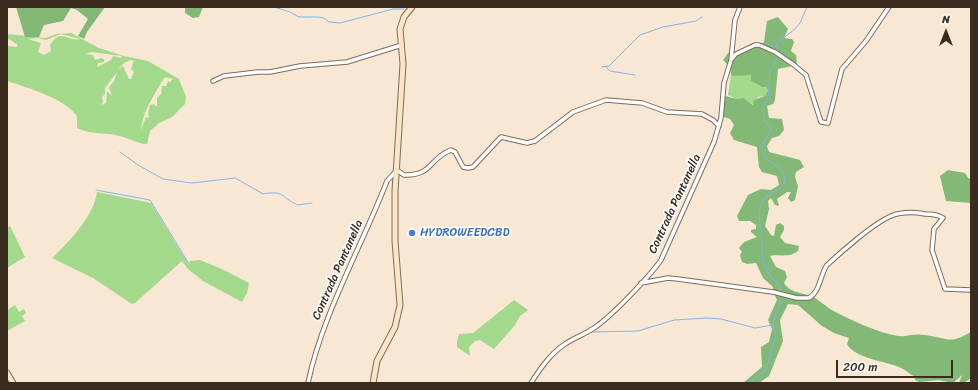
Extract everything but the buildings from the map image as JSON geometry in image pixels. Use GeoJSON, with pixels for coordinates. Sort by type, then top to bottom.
{"type":"FeatureCollection","features":[{"type":"Feature","properties":{"kind":"street"},"geometry":{"type":"LineString","coordinates":[[373,383],[377,361],[395,327],[400,305],[395,241],[397,170],[403,71],[401,24],[412,7]]}},
{"type":"Feature","properties":{"kind":"street","name":"Contrada Pantanella"},"geometry":{"type":"LineString","coordinates":[[531,383],[543,364],[564,344],[595,327],[656,268],[666,250],[714,142],[721,118],[722,91],[731,60],[735,20],[740,7]]}},
{"type":"Feature","properties":{"kind":"street"},"geometry":{"type":"LineString","coordinates":[[731,60],[736,54],[755,45],[765,47],[781,56],[806,75],[815,109],[821,122],[828,122],[842,69],[866,41],[889,7]]}},
{"type":"Feature","properties":{"kind":"street"},"geometry":{"type":"LineString","coordinates":[[212,81],[224,76],[270,72],[300,66],[347,62],[402,44]]}},
{"type":"Feature","properties":{"kind":"street"},"geometry":{"type":"LineString","coordinates":[[397,170],[404,175],[420,174],[426,171],[444,154],[451,150],[455,152],[463,167],[473,167],[501,137],[527,143],[535,141],[573,112],[606,100],[642,104],[667,112],[702,114],[713,120],[719,126]]}},
{"type":"Feature","properties":{"kind":"street","name":"Contrada Pantanella"},"geometry":{"type":"LineString","coordinates":[[308,383],[311,366],[325,326],[387,180],[397,170]]}},
{"type":"Feature","properties":{"kind":"street"},"geometry":{"type":"LineString","coordinates":[[640,283],[668,278],[773,292],[797,298],[809,298],[817,288],[823,270],[827,265],[876,226],[891,216],[901,213],[920,213],[938,215],[942,218],[934,229],[932,250],[945,289],[971,290]]}},
{"type":"Feature","properties":{"kind":"street"},"geometry":{"type":"LineString","coordinates":[[7,373],[13,383]]}},
{"type":"Feature","properties":{"kind":"green space"},"geometry":{"type":"Polygon","coordinates":[[[16,7],[105,7],[87,32],[84,39],[78,36],[88,19],[77,10],[71,8],[63,21],[44,25],[39,37],[25,37],[16,7]]]}},
{"type":"Feature","properties":{"kind":"green space"},"geometry":{"type":"Polygon","coordinates":[[[185,7],[203,7],[199,17],[193,18],[185,13],[185,7]]]}},
{"type":"Feature","properties":{"kind":"green space"},"geometry":{"type":"Polygon","coordinates":[[[778,17],[788,29],[784,38],[792,39],[794,42],[791,51],[796,55],[797,65],[778,69],[775,100],[773,104],[767,106],[769,118],[782,119],[784,130],[779,136],[772,138],[767,146],[769,152],[800,160],[804,167],[796,172],[795,177],[798,186],[795,200],[791,202],[788,198],[791,192],[787,192],[777,199],[779,206],[775,205],[771,198],[768,201],[769,209],[765,226],[771,235],[774,236],[776,225],[780,223],[784,226],[784,230],[780,237],[785,243],[799,246],[798,251],[788,255],[770,256],[776,267],[785,271],[787,277],[784,283],[787,287],[797,292],[809,295],[830,309],[872,329],[898,336],[921,335],[933,336],[948,340],[971,332],[971,378],[964,383],[959,383],[962,375],[953,383],[939,380],[919,382],[915,380],[914,376],[901,368],[857,353],[847,344],[849,338],[834,333],[822,326],[798,305],[788,304],[780,320],[783,341],[769,376],[759,383],[743,383],[762,367],[761,347],[769,342],[772,329],[768,320],[777,300],[773,287],[763,278],[756,263],[747,264],[742,262],[740,255],[742,252],[739,248],[744,242],[757,237],[751,232],[751,230],[756,229],[756,225],[750,221],[739,221],[737,216],[748,195],[761,189],[771,190],[779,185],[777,176],[762,172],[759,167],[757,147],[734,140],[730,133],[734,125],[730,119],[724,117],[722,95],[736,99],[744,98],[753,105],[754,100],[765,96],[768,90],[766,87],[762,87],[751,81],[751,75],[731,75],[730,67],[723,60],[729,52],[733,56],[748,46],[759,46],[764,42],[767,21],[778,17]]]}},
{"type":"Feature","properties":{"kind":"green space"},"geometry":{"type":"Polygon","coordinates":[[[71,33],[99,48],[124,56],[148,61],[179,79],[186,97],[185,104],[172,117],[159,123],[150,131],[147,144],[120,136],[93,133],[77,128],[77,116],[64,104],[45,94],[7,81],[7,46],[17,47],[18,45],[9,39],[7,40],[7,34],[45,38],[57,34],[71,33]],[[61,34],[46,40],[38,38],[28,39],[41,43],[38,52],[44,55],[51,51],[50,45],[58,37],[64,36],[71,39],[80,39],[61,34]],[[91,52],[85,54],[93,55],[95,60],[101,58],[104,59],[104,62],[98,63],[97,67],[111,60],[113,56],[121,58],[122,56],[91,52]],[[130,60],[124,63],[118,70],[123,66],[129,79],[131,79],[134,72],[131,69],[134,61],[130,60]],[[117,72],[105,88],[105,94],[102,97],[103,102],[101,105],[106,103],[107,91],[112,96],[109,87],[114,81],[117,72]],[[165,77],[147,109],[141,130],[146,117],[149,118],[148,113],[150,105],[154,104],[157,107],[157,98],[161,94],[162,86],[166,86],[168,81],[170,82],[173,79],[165,77]]]}},
{"type":"Feature","properties":{"kind":"green space"},"geometry":{"type":"Polygon","coordinates":[[[731,75],[751,75],[751,81],[762,87],[766,87],[768,90],[765,96],[758,97],[754,105],[744,98],[736,99],[728,95],[731,75]]]}},
{"type":"Feature","properties":{"kind":"green space"},"geometry":{"type":"Polygon","coordinates":[[[948,170],[965,173],[968,178],[971,179],[971,203],[946,201],[940,176],[948,170]]]}},
{"type":"Feature","properties":{"kind":"green space"},"geometry":{"type":"Polygon","coordinates":[[[97,192],[151,203],[189,265],[190,261],[200,260],[249,283],[247,293],[242,302],[203,281],[189,270],[182,261],[132,304],[93,278],[52,258],[80,228],[91,210],[97,192]]]}},
{"type":"Feature","properties":{"kind":"green space"},"geometry":{"type":"Polygon","coordinates":[[[10,226],[25,257],[7,268],[7,228],[10,226]]]}},
{"type":"Feature","properties":{"kind":"green space"},"geometry":{"type":"Polygon","coordinates":[[[514,300],[528,310],[520,316],[515,325],[494,349],[480,340],[475,341],[469,347],[470,356],[457,347],[459,334],[473,333],[514,300]]]}},
{"type":"Feature","properties":{"kind":"green space"},"geometry":{"type":"Polygon","coordinates":[[[15,305],[19,312],[24,309],[26,313],[22,316],[25,321],[7,331],[7,310],[15,305]]]}},
{"type":"Feature","properties":{"kind":"waterway"},"geometry":{"type":"LineString","coordinates":[[274,7],[290,12],[299,17],[318,17],[324,18],[329,22],[340,23],[393,9],[404,9]]}},
{"type":"Feature","properties":{"kind":"waterway"},"geometry":{"type":"LineString","coordinates":[[779,53],[776,44],[795,29],[800,23],[807,7]]}},
{"type":"Feature","properties":{"kind":"waterway"},"geometry":{"type":"LineString","coordinates":[[602,67],[609,66],[640,35],[663,27],[696,21],[702,17]]}},
{"type":"Feature","properties":{"kind":"waterway"},"geometry":{"type":"LineString","coordinates":[[778,56],[770,71],[768,98],[763,108],[764,119],[771,130],[762,145],[766,158],[783,172],[785,179],[781,188],[766,197],[761,207],[760,218],[762,257],[764,264],[769,274],[783,292]]}},
{"type":"Feature","properties":{"kind":"waterway"},"geometry":{"type":"LineString","coordinates":[[606,67],[610,71],[635,75]]}},
{"type":"Feature","properties":{"kind":"waterway"},"geometry":{"type":"LineString","coordinates":[[120,152],[138,165],[163,179],[192,183],[235,178],[263,194],[279,194],[298,205],[312,203]]}},
{"type":"Feature","properties":{"kind":"waterway"},"geometry":{"type":"LineString","coordinates":[[96,190],[150,200],[189,264]]}},
{"type":"Feature","properties":{"kind":"waterway"},"geometry":{"type":"LineString","coordinates":[[748,383],[766,370],[776,335],[773,325],[774,319],[782,298]]}},
{"type":"Feature","properties":{"kind":"waterway"},"geometry":{"type":"LineString","coordinates":[[591,332],[638,331],[674,320],[707,318],[721,319],[755,328],[773,325]]}},
{"type":"Feature","properties":{"kind":"place","name":"HYDROWEEDCBD"},"geometry":{"type":"Point","coordinates":[412,233]}}]}
